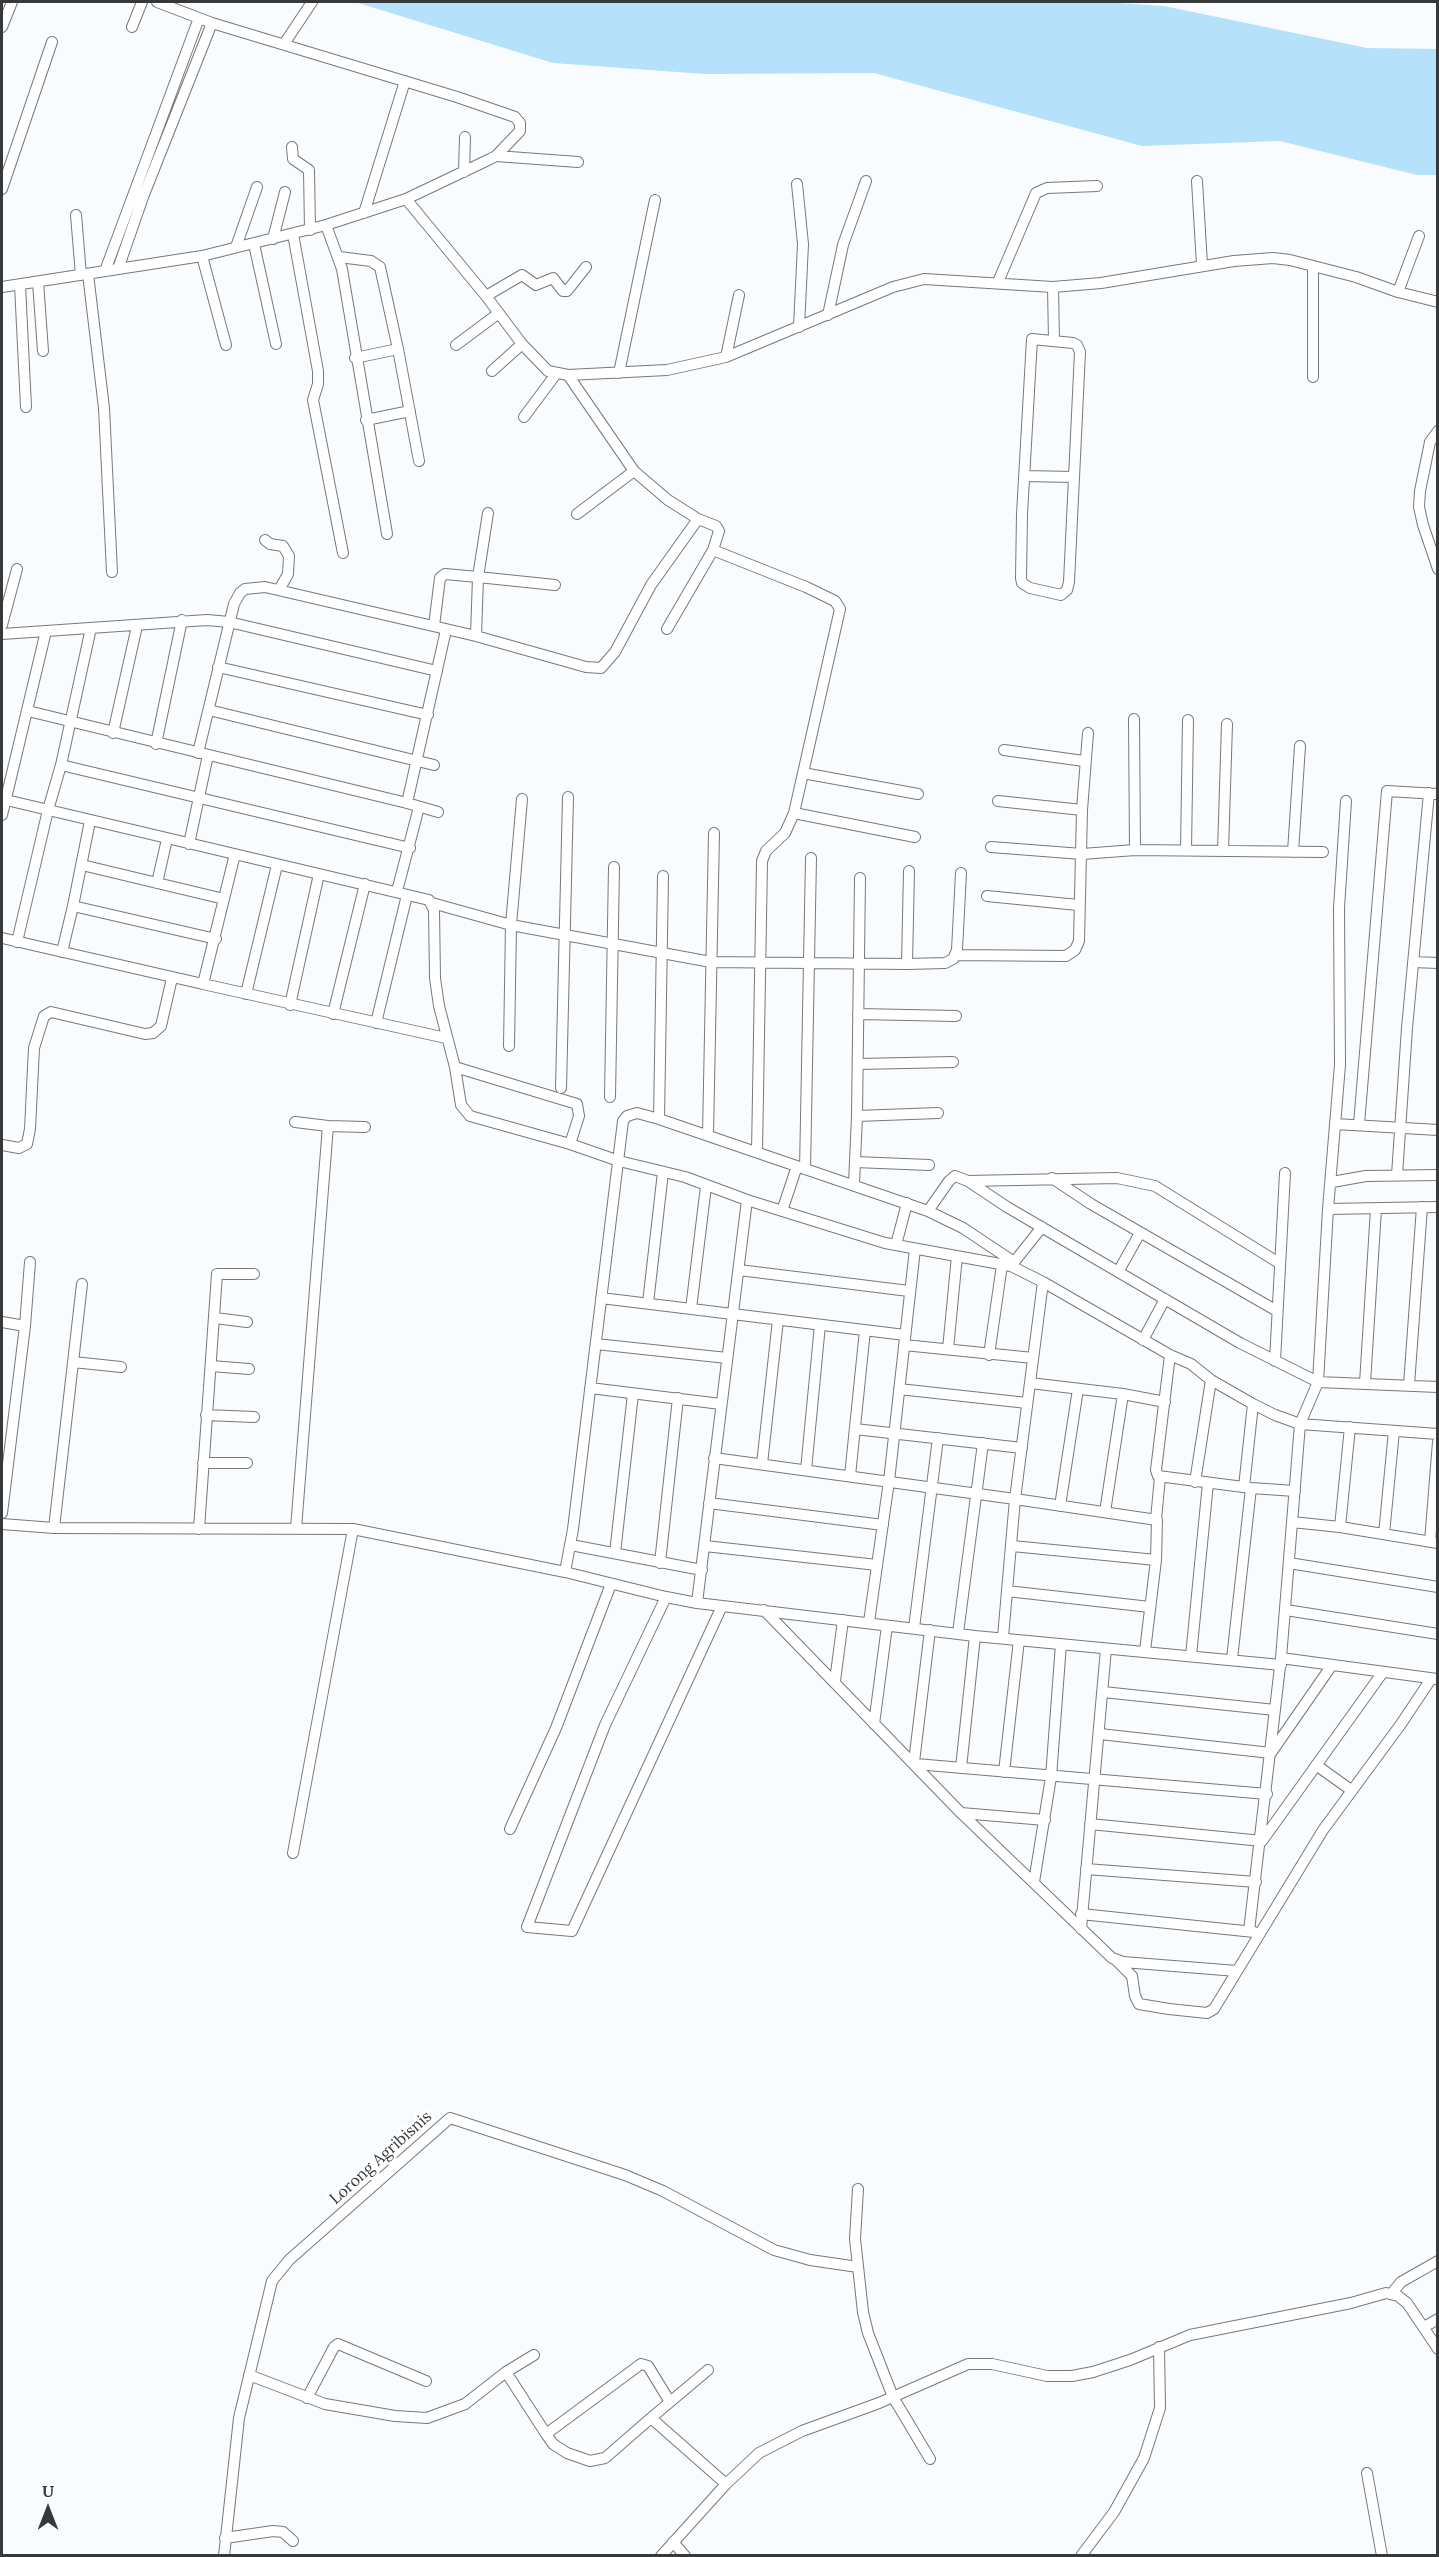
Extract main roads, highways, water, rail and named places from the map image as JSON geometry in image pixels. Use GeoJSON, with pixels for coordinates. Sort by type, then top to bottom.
{"type":"FeatureCollection","features":[{"type":"Feature","properties":{"kind":"water"},"geometry":{"type":"Polygon","coordinates":[[[355,2],[1101,2],[1164,6],[1367,48],[1437,49],[1437,175],[1417,175],[1280,141],[1142,146],[874,73],[705,74],[553,63],[355,2]]]}}]}
